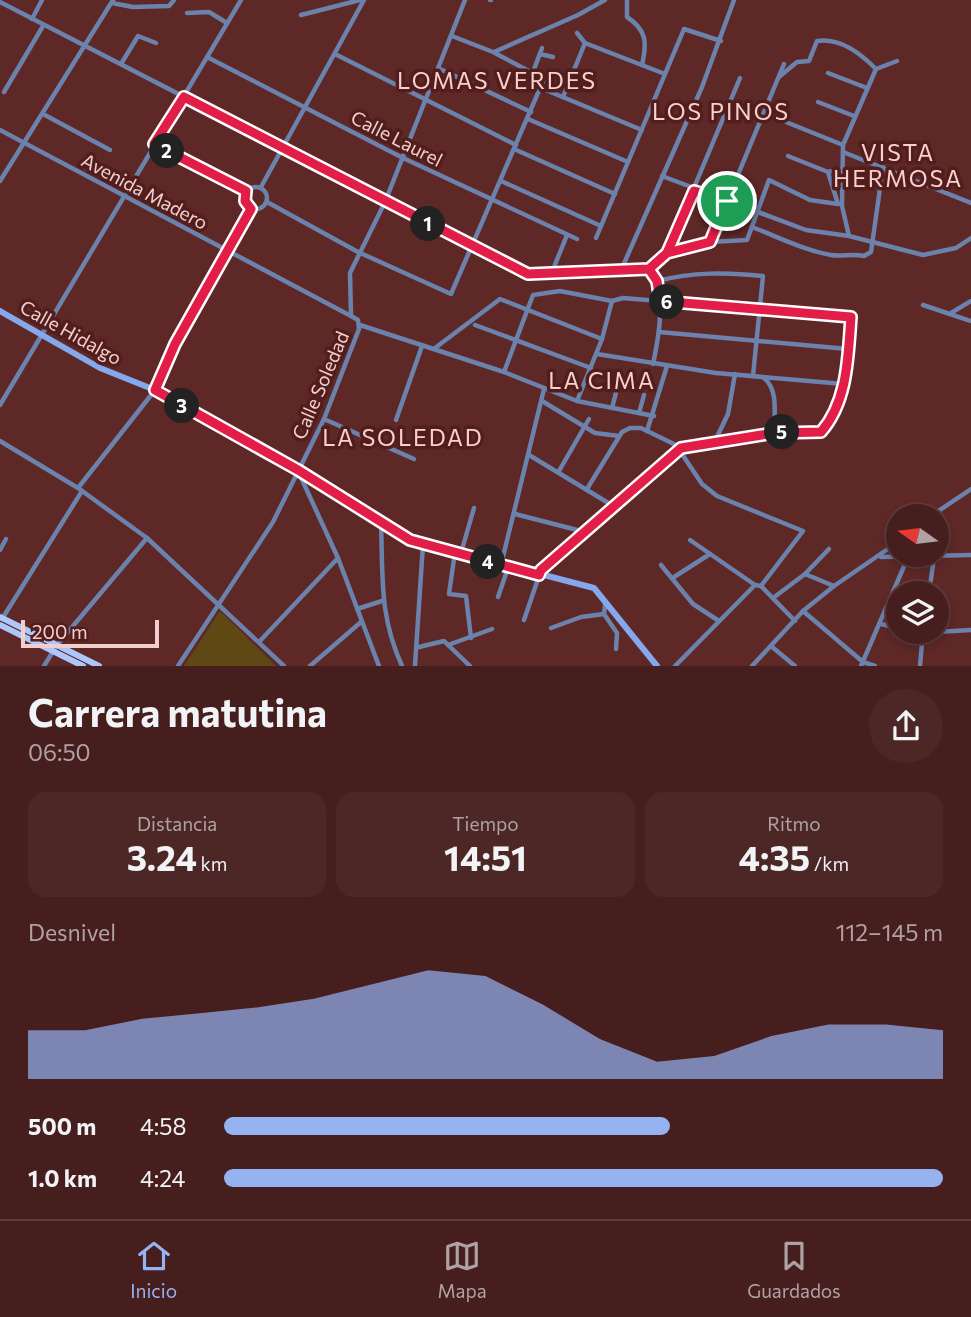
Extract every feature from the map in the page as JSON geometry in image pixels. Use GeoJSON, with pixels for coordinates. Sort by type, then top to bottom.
{"type":"FeatureCollection","features":[{"type":"Feature","properties":{"kind":"main road"},"geometry":{"type":"LineString","coordinates":[[1,621],[99,666]]}},
{"type":"Feature","properties":{"kind":"main road"},"geometry":{"type":"LineString","coordinates":[[55,648],[83,666]]}},
{"type":"Feature","properties":{"kind":"street"},"geometry":{"type":"LineString","coordinates":[[32,19],[42,0]]}},
{"type":"Feature","properties":{"kind":"street"},"geometry":{"type":"LineString","coordinates":[[0,181],[112,1],[133,7],[169,6],[174,0]]}},
{"type":"Feature","properties":{"kind":"street"},"geometry":{"type":"LineString","coordinates":[[0,405],[241,0]]}},
{"type":"Feature","properties":{"kind":"street"},"geometry":{"type":"LineString","coordinates":[[301,15],[362,0]]}},
{"type":"Feature","properties":{"kind":"street"},"geometry":{"type":"LineString","coordinates":[[261,187],[362,0]]}},
{"type":"Feature","properties":{"kind":"street","name":"Calle Soledad"},"geometry":{"type":"LineString","coordinates":[[178,666],[273,522],[324,419],[360,325],[351,316],[350,273],[358,252],[385,202],[465,0]]}},
{"type":"Feature","properties":{"kind":"street"},"geometry":{"type":"LineString","coordinates":[[493,52],[567,21],[605,0]]}},
{"type":"Feature","properties":{"kind":"street"},"geometry":{"type":"LineString","coordinates":[[627,0],[627,17],[640,26],[647,44],[642,65]]}},
{"type":"Feature","properties":{"kind":"street"},"geometry":{"type":"LineString","coordinates":[[622,268],[721,41],[734,0]]}},
{"type":"Feature","properties":{"kind":"street"},"geometry":{"type":"LineString","coordinates":[[0,2],[528,274],[622,268],[650,270],[667,253],[740,78]]}},
{"type":"Feature","properties":{"kind":"street"},"geometry":{"type":"LineString","coordinates":[[187,13],[209,12],[227,23]]}},
{"type":"Feature","properties":{"kind":"street"},"geometry":{"type":"LineString","coordinates":[[4,92],[43,26]]}},
{"type":"Feature","properties":{"kind":"street"},"geometry":{"type":"LineString","coordinates":[[596,238],[684,29],[721,41]]}},
{"type":"Feature","properties":{"kind":"street"},"geometry":{"type":"LineString","coordinates":[[576,33],[585,43],[666,74]]}},
{"type":"Feature","properties":{"kind":"street"},"geometry":{"type":"LineString","coordinates":[[121,64],[138,36],[156,43]]}},
{"type":"Feature","properties":{"kind":"street"},"geometry":{"type":"LineString","coordinates":[[267,202],[358,252],[451,294],[544,79],[493,52],[452,36]]}},
{"type":"Feature","properties":{"kind":"street"},"geometry":{"type":"LineString","coordinates":[[778,78],[797,62],[809,61],[817,41],[831,39],[866,58],[876,69]]}},
{"type":"Feature","properties":{"kind":"street"},"geometry":{"type":"LineString","coordinates":[[563,97],[585,43]]}},
{"type":"Feature","properties":{"kind":"street"},"geometry":{"type":"LineString","coordinates":[[533,72],[541,51],[553,57]]}},
{"type":"Feature","properties":{"kind":"street"},"geometry":{"type":"LineString","coordinates":[[335,54],[515,147],[615,194]]}},
{"type":"Feature","properties":{"kind":"street","name":"Calle Laurel"},"geometry":{"type":"LineString","coordinates":[[207,57],[403,158],[577,239]]}},
{"type":"Feature","properties":{"kind":"street"},"geometry":{"type":"LineString","coordinates":[[840,205],[843,145],[854,116],[876,69],[897,61]]}},
{"type":"Feature","properties":{"kind":"street"},"geometry":{"type":"LineString","coordinates":[[710,242],[784,64]]}},
{"type":"Feature","properties":{"kind":"street"},"geometry":{"type":"LineString","coordinates":[[439,69],[531,112]]}},
{"type":"Feature","properties":{"kind":"street"},"geometry":{"type":"LineString","coordinates":[[828,73],[867,88]]}},
{"type":"Feature","properties":{"kind":"street"},"geometry":{"type":"LineString","coordinates":[[541,88],[642,130]]}},
{"type":"Feature","properties":{"kind":"street"},"geometry":{"type":"LineString","coordinates":[[818,102],[854,116]]}},
{"type":"Feature","properties":{"kind":"street"},"geometry":{"type":"LineString","coordinates":[[43,114],[110,150]]}},
{"type":"Feature","properties":{"kind":"street"},"geometry":{"type":"LineString","coordinates":[[527,119],[628,162]]}},
{"type":"Feature","properties":{"kind":"street"},"geometry":{"type":"LineString","coordinates":[[786,122],[843,145]]}},
{"type":"Feature","properties":{"kind":"street","name":"Avenida Madero"},"geometry":{"type":"LineString","coordinates":[[0,130],[351,316]]}},
{"type":"Feature","properties":{"kind":"street"},"geometry":{"type":"LineString","coordinates":[[154,144],[246,191]]}},
{"type":"Feature","properties":{"kind":"street"},"geometry":{"type":"LineString","coordinates":[[843,152],[971,203]]}},
{"type":"Feature","properties":{"kind":"street"},"geometry":{"type":"LineString","coordinates":[[789,156],[828,172],[843,169]]}},
{"type":"Feature","properties":{"kind":"street"},"geometry":{"type":"LineString","coordinates":[[752,227],[793,244],[834,256],[852,253],[864,257],[870,252],[883,167]]}},
{"type":"Feature","properties":{"kind":"street"},"geometry":{"type":"LineString","coordinates":[[828,172],[849,236]]}},
{"type":"Feature","properties":{"kind":"street"},"geometry":{"type":"LineString","coordinates":[[662,176],[694,191],[757,214],[767,214],[806,230],[849,236],[923,255],[956,248],[971,237]]}},
{"type":"Feature","properties":{"kind":"street"},"geometry":{"type":"LineString","coordinates":[[667,253],[710,242],[747,240],[769,180],[810,200],[840,205]]}},
{"type":"Feature","properties":{"kind":"street"},"geometry":{"type":"LineString","coordinates":[[501,181],[601,226]]}},
{"type":"Feature","properties":{"kind":"street"},"geometry":{"type":"LineString","coordinates":[[253,186],[261,187],[267,193],[267,202],[261,209],[251,209],[245,201],[246,191],[253,186]]}},
{"type":"Feature","properties":{"kind":"street"},"geometry":{"type":"LineString","coordinates":[[1,621],[80,489],[155,390],[175,344],[251,209]]}},
{"type":"Feature","properties":{"kind":"street"},"geometry":{"type":"LineString","coordinates":[[552,272],[567,235]]}},
{"type":"Feature","properties":{"kind":"street"},"geometry":{"type":"LineString","coordinates":[[650,270],[656,280],[660,301],[659,332],[653,364]]}},
{"type":"Feature","properties":{"kind":"street"},"geometry":{"type":"LineString","coordinates":[[656,280],[716,272],[763,276],[753,376]]}},
{"type":"Feature","properties":{"kind":"street"},"geometry":{"type":"LineString","coordinates":[[504,372],[533,295],[560,291],[612,301],[623,298],[851,317],[844,384],[834,417],[821,432],[774,433],[679,447],[539,575],[524,620]]}},
{"type":"Feature","properties":{"kind":"street"},"geometry":{"type":"LineString","coordinates":[[435,348],[500,299],[602,339]]}},
{"type":"Feature","properties":{"kind":"street"},"geometry":{"type":"LineString","coordinates":[[577,401],[597,354],[612,301]]}},
{"type":"Feature","properties":{"kind":"street"},"geometry":{"type":"LineString","coordinates":[[950,314],[971,301]]}},
{"type":"Feature","properties":{"kind":"street"},"geometry":{"type":"LineString","coordinates":[[923,305],[971,321]]}},
{"type":"Feature","properties":{"kind":"street","name":"Calle Hidalgo"},"geometry":{"type":"LineString","coordinates":[[0,311],[100,368],[155,390],[298,470],[410,540],[505,567],[594,588],[605,605],[657,666]]}},
{"type":"Feature","properties":{"kind":"street"},"geometry":{"type":"LineString","coordinates":[[360,325],[504,372],[577,401],[654,416]]}},
{"type":"Feature","properties":{"kind":"street"},"geometry":{"type":"LineString","coordinates":[[475,325],[591,368]]}},
{"type":"Feature","properties":{"kind":"street"},"geometry":{"type":"LineString","coordinates":[[659,332],[757,343],[848,349]]}},
{"type":"Feature","properties":{"kind":"street"},"geometry":{"type":"LineString","coordinates":[[396,420],[422,346]]}},
{"type":"Feature","properties":{"kind":"street"},"geometry":{"type":"LineString","coordinates":[[597,354],[667,366],[844,384]]}},
{"type":"Feature","properties":{"kind":"street"},"geometry":{"type":"LineString","coordinates":[[647,430],[654,416],[667,366]]}},
{"type":"Feature","properties":{"kind":"street"},"geometry":{"type":"LineString","coordinates":[[716,440],[728,414],[735,374]]}},
{"type":"Feature","properties":{"kind":"street"},"geometry":{"type":"LineString","coordinates":[[763,377],[771,383],[774,392],[774,433]]}},
{"type":"Feature","properties":{"kind":"street"},"geometry":{"type":"LineString","coordinates":[[612,408],[618,385]]}},
{"type":"Feature","properties":{"kind":"street"},"geometry":{"type":"LineString","coordinates":[[499,597],[514,514],[544,389]]}},
{"type":"Feature","properties":{"kind":"street"},"geometry":{"type":"LineString","coordinates":[[639,413],[644,395]]}},
{"type":"Feature","properties":{"kind":"street"},"geometry":{"type":"LineString","coordinates":[[542,401],[584,428],[620,436]]}},
{"type":"Feature","properties":{"kind":"street"},"geometry":{"type":"LineString","coordinates":[[324,419],[414,459]]}},
{"type":"Feature","properties":{"kind":"street"},"geometry":{"type":"LineString","coordinates":[[559,471],[589,419]]}},
{"type":"Feature","properties":{"kind":"street"},"geometry":{"type":"LineString","coordinates":[[587,489],[620,436],[630,428],[647,430],[679,447],[702,484],[717,496],[803,531],[758,586],[675,666]]}},
{"type":"Feature","properties":{"kind":"street"},"geometry":{"type":"LineString","coordinates":[[0,441],[80,489],[147,537],[284,666]]}},
{"type":"Feature","properties":{"kind":"street"},"geometry":{"type":"LineString","coordinates":[[528,455],[559,471],[615,507]]}},
{"type":"Feature","properties":{"kind":"street"},"geometry":{"type":"LineString","coordinates":[[298,470],[338,558],[379,666]]}},
{"type":"Feature","properties":{"kind":"street"},"geometry":{"type":"LineString","coordinates":[[949,504],[971,489]]}},
{"type":"Feature","properties":{"kind":"street"},"geometry":{"type":"LineString","coordinates":[[471,638],[466,596],[449,594],[458,552],[474,508]]}},
{"type":"Feature","properties":{"kind":"street"},"geometry":{"type":"LineString","coordinates":[[514,514],[585,532]]}},
{"type":"Feature","properties":{"kind":"street"},"geometry":{"type":"LineString","coordinates":[[380,522],[382,601],[389,636],[402,666]]}},
{"type":"Feature","properties":{"kind":"street"},"geometry":{"type":"LineString","coordinates":[[44,666],[55,648],[147,537]]}},
{"type":"Feature","properties":{"kind":"street"},"geometry":{"type":"LineString","coordinates":[[0,550],[6,539]]}},
{"type":"Feature","properties":{"kind":"street"},"geometry":{"type":"LineString","coordinates":[[690,540],[758,586],[795,621]]}},
{"type":"Feature","properties":{"kind":"street"},"geometry":{"type":"LineString","coordinates":[[415,666],[419,648],[423,544]]}},
{"type":"Feature","properties":{"kind":"street"},"geometry":{"type":"LineString","coordinates":[[773,598],[805,574],[829,550]]}},
{"type":"Feature","properties":{"kind":"street"},"geometry":{"type":"LineString","coordinates":[[752,666],[803,611],[834,586],[886,552]]}},
{"type":"Feature","properties":{"kind":"street"},"geometry":{"type":"LineString","coordinates":[[674,577],[710,554]]}},
{"type":"Feature","properties":{"kind":"street"},"geometry":{"type":"LineString","coordinates":[[949,556],[971,555]]}},
{"type":"Feature","properties":{"kind":"street"},"geometry":{"type":"LineString","coordinates":[[880,557],[886,557]]}},
{"type":"Feature","properties":{"kind":"street"},"geometry":{"type":"LineString","coordinates":[[260,642],[338,558]]}},
{"type":"Feature","properties":{"kind":"street"},"geometry":{"type":"LineString","coordinates":[[660,565],[674,577],[693,604],[719,621]]}},
{"type":"Feature","properties":{"kind":"street"},"geometry":{"type":"LineString","coordinates":[[862,664],[904,567]]}},
{"type":"Feature","properties":{"kind":"street"},"geometry":{"type":"LineString","coordinates":[[805,574],[834,586]]}},
{"type":"Feature","properties":{"kind":"street"},"geometry":{"type":"LineString","coordinates":[[356,609],[382,601]]}},
{"type":"Feature","properties":{"kind":"street"},"geometry":{"type":"LineString","coordinates":[[605,605],[604,614],[617,633],[616,649]]}},
{"type":"Feature","properties":{"kind":"street"},"geometry":{"type":"LineString","coordinates":[[803,611],[862,664],[875,666]]}},
{"type":"Feature","properties":{"kind":"street"},"geometry":{"type":"LineString","coordinates":[[551,628],[581,617],[604,614]]}},
{"type":"Feature","properties":{"kind":"street"},"geometry":{"type":"LineString","coordinates":[[310,666],[361,622]]}},
{"type":"Feature","properties":{"kind":"street"},"geometry":{"type":"LineString","coordinates":[[881,624],[886,625]]}},
{"type":"Feature","properties":{"kind":"street"},"geometry":{"type":"LineString","coordinates":[[419,648],[471,638],[492,629]]}},
{"type":"Feature","properties":{"kind":"street"},"geometry":{"type":"LineString","coordinates":[[949,631],[971,630]]}},
{"type":"Feature","properties":{"kind":"street"},"geometry":{"type":"LineString","coordinates":[[446,643],[470,666]]}},
{"type":"Feature","properties":{"kind":"street"},"geometry":{"type":"LineString","coordinates":[[920,666],[921,644]]}},
{"type":"Feature","properties":{"kind":"street"},"geometry":{"type":"LineString","coordinates":[[771,646],[795,666]]}},
{"type":"Feature","properties":{"kind":"street"},"geometry":{"type":"LineString","coordinates":[[756,661],[762,666]]}},
{"type":"Feature","properties":{"kind":"shaded area"},"geometry":{"type":"Polygon","coordinates":[[[220,611],[276,666],[184,666],[220,611]]]}},
{"type":"Feature","properties":{"kind":"district","name":"LOMAS VERDES"},"geometry":{"type":"Point","coordinates":[497,80]}},
{"type":"Feature","properties":{"kind":"district","name":"LOS PINOS"},"geometry":{"type":"Point","coordinates":[721,111]}},
{"type":"Feature","properties":{"kind":"district","name":"VISTA HERMOSA"},"geometry":{"type":"Point","coordinates":[898,165]}},
{"type":"Feature","properties":{"kind":"district","name":"LA CIMA"},"geometry":{"type":"Point","coordinates":[602,380]}},
{"type":"Feature","properties":{"kind":"district","name":"LA SOLEDAD"},"geometry":{"type":"Point","coordinates":[403,437]}},
{"type":"Feature","properties":{"kind":"route"},"geometry":{"type":"LineString","coordinates":[[727,201],[694,191],[667,253],[649,269],[657,281],[660,301],[851,317],[844,384],[834,417],[821,432],[805,430],[774,433],[716,440],[681,448],[541,570],[539,575],[410,540],[298,470],[155,390],[175,344],[251,209],[245,201],[246,191],[154,144],[184,97],[528,274],[622,268],[649,269],[667,253],[710,242],[727,201]]}}]}
